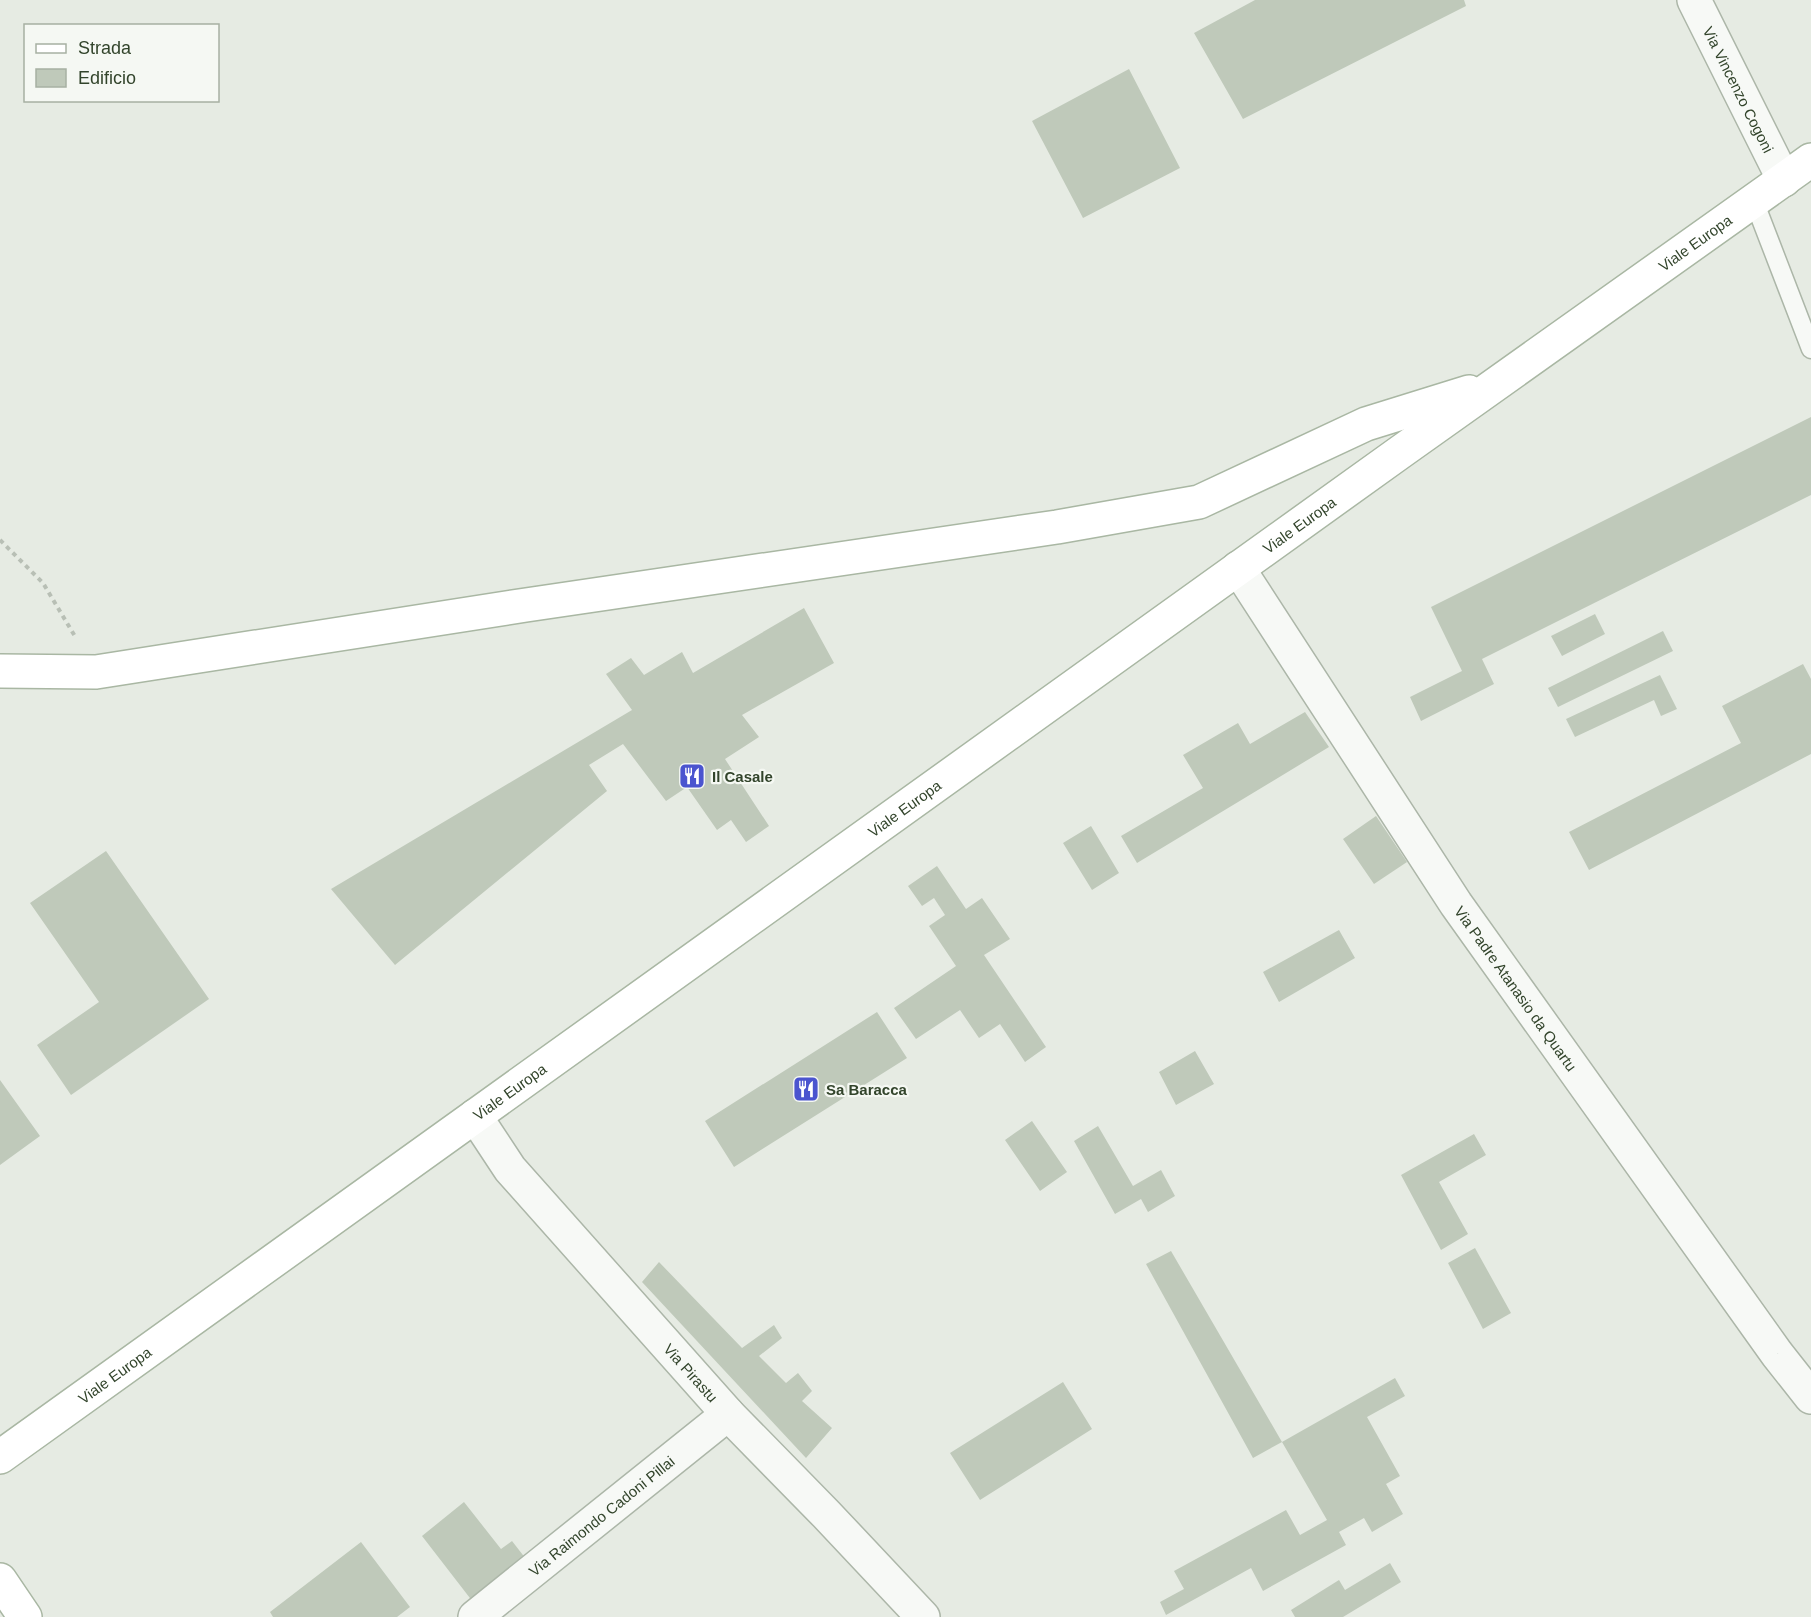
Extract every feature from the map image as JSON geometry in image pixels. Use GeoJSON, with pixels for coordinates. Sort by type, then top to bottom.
{"type":"FeatureCollection","features":[{"type":"Feature","properties":{"kind":"main road","name":"Viale Europa"},"geometry":{"type":"LineString","coordinates":[[0,1457],[1238,568],[1811,160]]}},
{"type":"Feature","properties":{"kind":"main road"},"geometry":{"type":"LineString","coordinates":[[0,671],[96,672],[525,605],[1056,527],[1199,502],[1366,424],[1497,383]]}},
{"type":"Feature","properties":{"kind":"main road"},"geometry":{"type":"LineString","coordinates":[[0,1580],[26,1617]]}},
{"type":"Feature","properties":{"kind":"street","name":"Via Vincenzo Cogoni"},"geometry":{"type":"LineString","coordinates":[[1694,0],[1784,180]]}},
{"type":"Feature","properties":{"kind":"street","name":"Via Padre Atanasio da Quartu"},"geometry":{"type":"LineString","coordinates":[[1238,568],[1456,904],[1777,1354],[1811,1396]]}},
{"type":"Feature","properties":{"kind":"street","name":"Via Pirastu"},"geometry":{"type":"LineString","coordinates":[[475,1116],[510,1169],[728,1414],[923,1617]]}},
{"type":"Feature","properties":{"kind":"street","name":"Via Raimondo Cadoni Pillai"},"geometry":{"type":"LineString","coordinates":[[475,1617],[728,1414]]}},
{"type":"Feature","properties":{"kind":"lane"},"geometry":{"type":"LineString","coordinates":[[1754,201],[1811,349]]}},
{"type":"Feature","properties":{"kind":"path"},"geometry":{"type":"LineString","coordinates":[[0,540],[43,583],[96,672]]}},
{"type":"Feature","properties":{"kind":"building"},"geometry":{"type":"Polygon","coordinates":[[[1255,0],[1464,0],[1466,6],[1243,119],[1194,33],[1255,0]]]}},
{"type":"Feature","properties":{"kind":"building"},"geometry":{"type":"Polygon","coordinates":[[[1129,69],[1180,168],[1083,218],[1032,121],[1129,69]]]}},
{"type":"Feature","properties":{"kind":"building"},"geometry":{"type":"Polygon","coordinates":[[[1811,417],[1811,495],[1482,659],[1494,684],[1421,721],[1410,697],[1462,671],[1431,607],[1811,417]]]}},
{"type":"Feature","properties":{"kind":"building","name":"Il Casale"},"geometry":{"type":"Polygon","coordinates":[[[804,608],[834,663],[742,715],[759,737],[725,759],[769,826],[746,842],[731,820],[717,830],[687,787],[666,801],[623,744],[589,765],[607,791],[395,965],[331,889],[632,710],[606,674],[631,658],[644,675],[682,652],[693,673],[804,608]]]}},
{"type":"Feature","properties":{"kind":"building"},"geometry":{"type":"Polygon","coordinates":[[[1595,614],[1605,634],[1562,656],[1551,636],[1595,614]]]}},
{"type":"Feature","properties":{"kind":"building"},"geometry":{"type":"Polygon","coordinates":[[[1663,631],[1673,651],[1558,707],[1548,688],[1663,631]]]}},
{"type":"Feature","properties":{"kind":"building"},"geometry":{"type":"Polygon","coordinates":[[[1803,664],[1811,679],[1811,754],[1589,870],[1569,832],[1741,743],[1722,706],[1803,664]]]}},
{"type":"Feature","properties":{"kind":"building"},"geometry":{"type":"Polygon","coordinates":[[[1660,675],[1677,709],[1661,716],[1654,700],[1575,737],[1566,719],[1660,675]]]}},
{"type":"Feature","properties":{"kind":"building"},"geometry":{"type":"Polygon","coordinates":[[[1305,712],[1329,747],[1137,863],[1121,836],[1203,788],[1183,755],[1238,723],[1250,744],[1305,712]]]}},
{"type":"Feature","properties":{"kind":"building"},"geometry":{"type":"Polygon","coordinates":[[[1376,816],[1407,862],[1374,884],[1343,839],[1376,816]]]}},
{"type":"Feature","properties":{"kind":"building"},"geometry":{"type":"Polygon","coordinates":[[[1091,826],[1119,873],[1092,890],[1063,843],[1091,826]]]}},
{"type":"Feature","properties":{"kind":"building"},"geometry":{"type":"Polygon","coordinates":[[[106,851],[209,999],[71,1095],[37,1045],[99,1002],[30,903],[106,851]]]}},
{"type":"Feature","properties":{"kind":"building"},"geometry":{"type":"Polygon","coordinates":[[[937,866],[966,909],[982,898],[1010,939],[984,955],[1046,1047],[1025,1062],[1000,1024],[979,1038],[960,1010],[916,1039],[894,1008],[956,966],[929,926],[945,915],[934,898],[922,906],[908,886],[937,866]]]}},
{"type":"Feature","properties":{"kind":"building"},"geometry":{"type":"Polygon","coordinates":[[[1339,930],[1355,958],[1279,1002],[1263,972],[1339,930]]]}},
{"type":"Feature","properties":{"kind":"building","name":"Sa Baracca"},"geometry":{"type":"Polygon","coordinates":[[[877,1012],[907,1058],[734,1167],[705,1121],[877,1012]]]}},
{"type":"Feature","properties":{"kind":"building"},"geometry":{"type":"Polygon","coordinates":[[[1195,1051],[1214,1084],[1176,1105],[1159,1072],[1195,1051]]]}},
{"type":"Feature","properties":{"kind":"building"},"geometry":{"type":"Polygon","coordinates":[[[0,1080],[40,1136],[0,1165],[0,1080]]]}},
{"type":"Feature","properties":{"kind":"building"},"geometry":{"type":"Polygon","coordinates":[[[1032,1121],[1067,1172],[1040,1191],[1005,1140],[1032,1121]]]}},
{"type":"Feature","properties":{"kind":"building"},"geometry":{"type":"Polygon","coordinates":[[[1098,1126],[1133,1186],[1161,1170],[1175,1196],[1148,1212],[1141,1199],[1115,1214],[1074,1141],[1098,1126]]]}},
{"type":"Feature","properties":{"kind":"building"},"geometry":{"type":"Polygon","coordinates":[[[1474,1134],[1486,1155],[1439,1182],[1468,1234],[1441,1250],[1401,1175],[1474,1134]]]}},
{"type":"Feature","properties":{"kind":"building"},"geometry":{"type":"Polygon","coordinates":[[[1475,1248],[1511,1313],[1483,1329],[1448,1263],[1475,1248]]]}},
{"type":"Feature","properties":{"kind":"building"},"geometry":{"type":"Polygon","coordinates":[[[1171,1251],[1282,1442],[1253,1458],[1146,1264],[1171,1251]]]}},
{"type":"Feature","properties":{"kind":"building"},"geometry":{"type":"Polygon","coordinates":[[[659,1262],[742,1348],[774,1325],[782,1338],[759,1356],[786,1383],[798,1373],[812,1391],[802,1401],[832,1428],[806,1458],[642,1282],[659,1262]]]}},
{"type":"Feature","properties":{"kind":"building"},"geometry":{"type":"Polygon","coordinates":[[[1395,1378],[1405,1396],[1367,1417],[1400,1476],[1386,1484],[1403,1514],[1372,1532],[1364,1518],[1339,1532],[1346,1545],[1263,1591],[1251,1568],[1166,1615],[1160,1602],[1184,1589],[1174,1571],[1286,1510],[1300,1535],[1327,1520],[1282,1442],[1395,1378]]]}},
{"type":"Feature","properties":{"kind":"building"},"geometry":{"type":"Polygon","coordinates":[[[1063,1382],[1092,1429],[980,1500],[950,1453],[1063,1382]]]}},
{"type":"Feature","properties":{"kind":"building"},"geometry":{"type":"Polygon","coordinates":[[[464,1502],[501,1549],[512,1541],[526,1559],[473,1602],[422,1536],[464,1502]]]}},
{"type":"Feature","properties":{"kind":"building"},"geometry":{"type":"Polygon","coordinates":[[[361,1542],[410,1607],[397,1617],[273,1617],[270,1612],[361,1542]]]}},
{"type":"Feature","properties":{"kind":"building"},"geometry":{"type":"Polygon","coordinates":[[[1390,1563],[1401,1582],[1343,1617],[1295,1617],[1291,1610],[1339,1580],[1345,1590],[1390,1563]]]}},
{"type":"Feature","properties":{"kind":"place","name":"Il Casale"},"geometry":{"type":"Point","coordinates":[692,776]}},
{"type":"Feature","properties":{"kind":"place","name":"Sa Baracca"},"geometry":{"type":"Point","coordinates":[806,1089]}}]}
